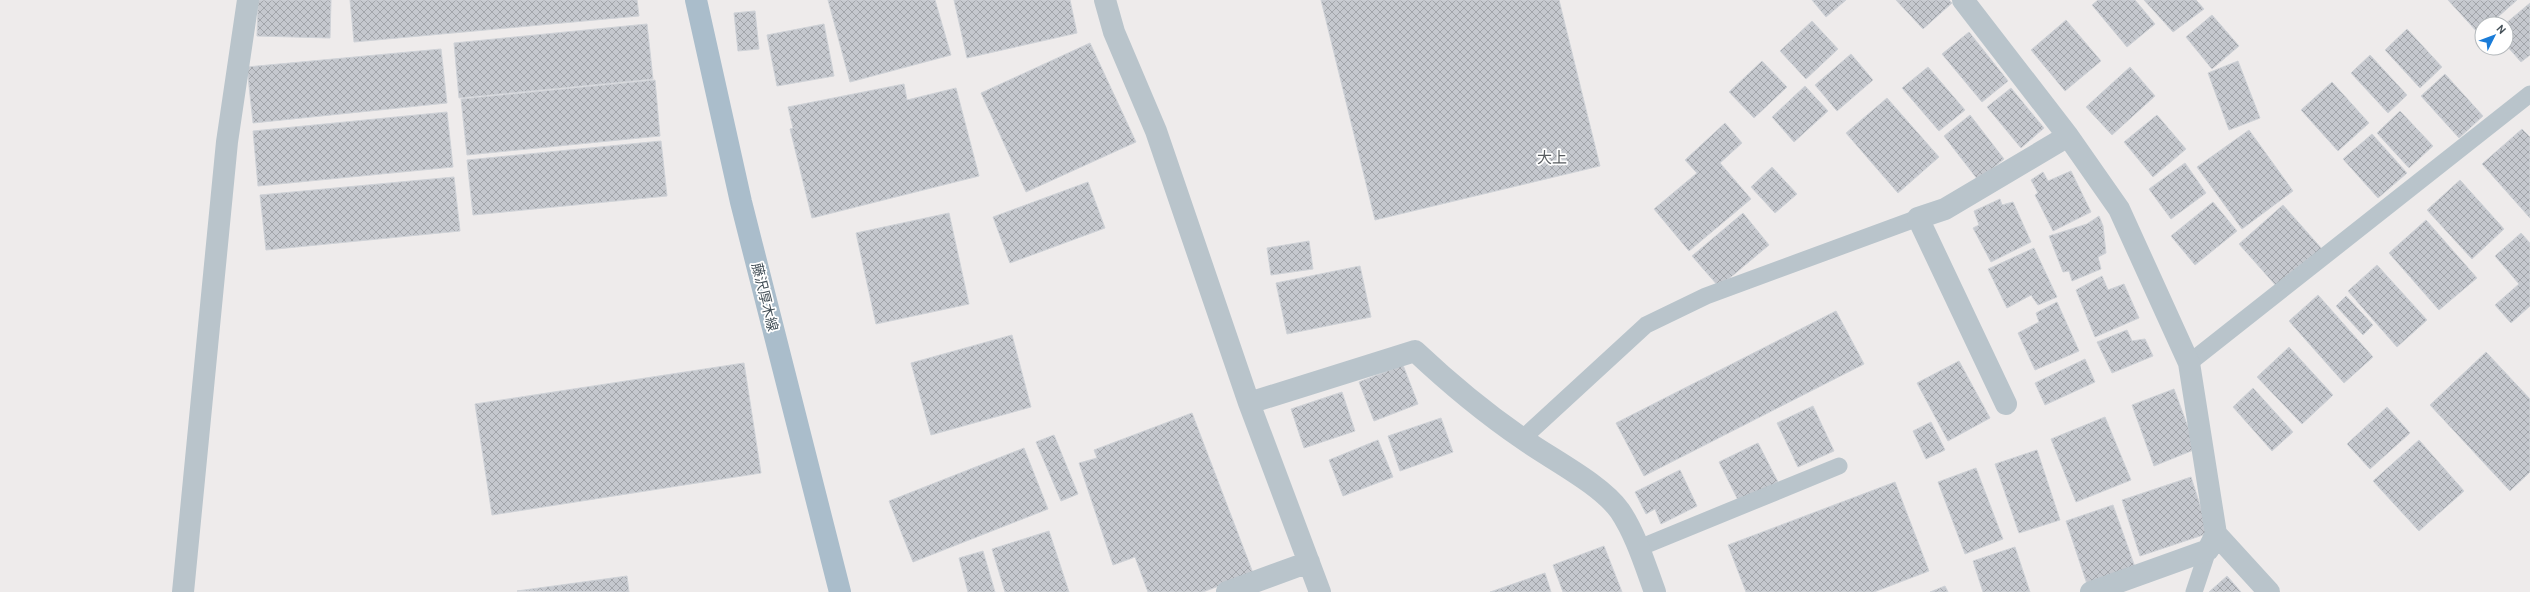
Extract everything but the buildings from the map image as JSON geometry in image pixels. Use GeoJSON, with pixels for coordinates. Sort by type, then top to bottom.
{"type":"FeatureCollection","features":[{"type":"Feature","properties":{"kind":"main road","name":"藤沢厚木線"},"geometry":{"type":"LineString","coordinates":[[696,0],[741,202],[840,592]]}},
{"type":"Feature","properties":{"kind":"street"},"geometry":{"type":"LineString","coordinates":[[183,592],[227,142],[248,0]]}},
{"type":"Feature","properties":{"kind":"street"},"geometry":{"type":"LineString","coordinates":[[1105,0],[1114,32],[1156,131],[1249,402],[1320,592]]}},
{"type":"Feature","properties":{"kind":"street"},"geometry":{"type":"LineString","coordinates":[[1963,0],[2068,136],[2119,209],[2189,363],[2212,542],[2269,592]]}},
{"type":"Feature","properties":{"kind":"street"},"geometry":{"type":"LineString","coordinates":[[2006,404],[1918,218],[1945,209],[2068,136]]}},
{"type":"Feature","properties":{"kind":"street"},"geometry":{"type":"LineString","coordinates":[[1249,402],[1415,351],[1449,383],[1522,439],[1595,487],[1620,511],[1639,548],[1654,592]]}},
{"type":"Feature","properties":{"kind":"street"},"geometry":{"type":"LineString","coordinates":[[2092,592],[2212,542]]}},
{"type":"Feature","properties":{"kind":"street"},"geometry":{"type":"LineString","coordinates":[[1227,592],[1309,562]]}},
{"type":"Feature","properties":{"kind":"lane"},"geometry":{"type":"LineString","coordinates":[[2189,363],[2530,94]]}},
{"type":"Feature","properties":{"kind":"lane"},"geometry":{"type":"LineString","coordinates":[[1522,439],[1646,325],[1706,296],[1918,218]]}},
{"type":"Feature","properties":{"kind":"lane"},"geometry":{"type":"LineString","coordinates":[[1639,548],[1839,466]]}},
{"type":"Feature","properties":{"kind":"lane"},"geometry":{"type":"LineString","coordinates":[[2194,592],[2212,542]]}},
{"type":"Feature","properties":{"kind":"district","name":"大上"},"geometry":{"type":"Point","coordinates":[1552,158]}}]}
